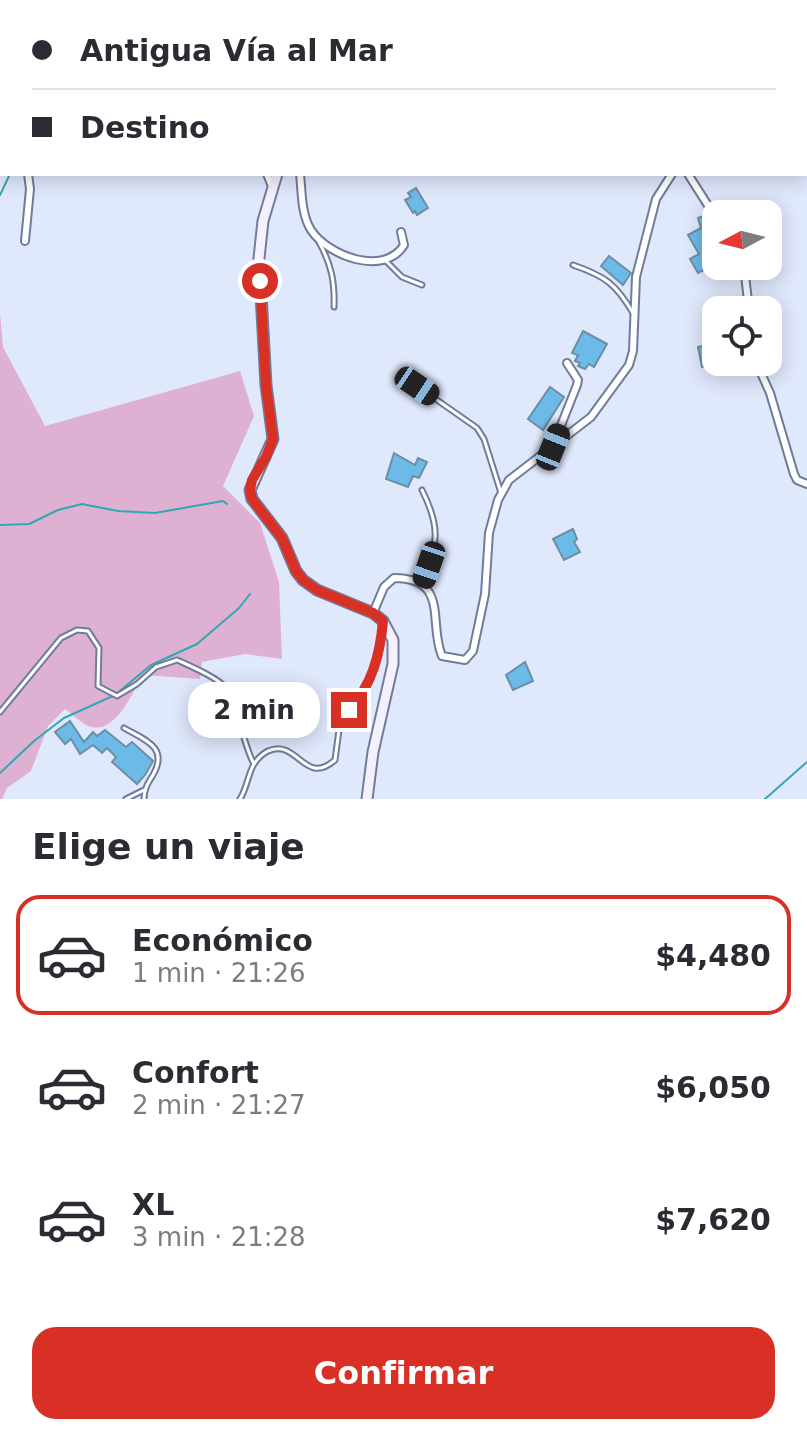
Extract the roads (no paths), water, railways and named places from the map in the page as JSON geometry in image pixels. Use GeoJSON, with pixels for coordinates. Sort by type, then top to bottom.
{"type":"FeatureCollection","features":[{"type":"Feature","properties":{"kind":"main road"},"geometry":{"type":"LineString","coordinates":[[276,176],[263,221],[259,258],[265,373],[273,439],[250,490],[252,499],[282,538],[303,580],[317,590],[373,613],[383,621],[393,640],[393,664],[373,752],[367,799]]}},
{"type":"Feature","properties":{"kind":"street"},"geometry":{"type":"LineString","coordinates":[[25,241],[28,176]]}},
{"type":"Feature","properties":{"kind":"street"},"geometry":{"type":"LineString","coordinates":[[268,176],[273,189]]}},
{"type":"Feature","properties":{"kind":"street"},"geometry":{"type":"LineString","coordinates":[[300,176],[309,226],[319,241],[332,251],[366,261],[384,259],[399,254],[404,245],[401,232]]}},
{"type":"Feature","properties":{"kind":"street"},"geometry":{"type":"LineString","coordinates":[[373,613],[384,587],[394,578],[409,578],[422,584],[431,597],[438,620],[437,644],[442,656],[465,660],[473,651],[485,594],[489,533],[501,493],[509,480],[591,417],[629,365],[633,351],[636,277],[656,199],[671,176]]}},
{"type":"Feature","properties":{"kind":"street"},"geometry":{"type":"LineString","coordinates":[[689,176],[705,200]]}},
{"type":"Feature","properties":{"kind":"street"},"geometry":{"type":"LineString","coordinates":[[553,447],[578,380],[567,363]]}},
{"type":"Feature","properties":{"kind":"street"},"geometry":{"type":"LineString","coordinates":[[762,376],[794,474],[797,480],[807,484]]}},
{"type":"Feature","properties":{"kind":"lane"},"geometry":{"type":"LineString","coordinates":[[319,241],[330,262],[335,284],[334,307]]}},
{"type":"Feature","properties":{"kind":"lane"},"geometry":{"type":"LineString","coordinates":[[384,259],[402,277],[422,285]]}},
{"type":"Feature","properties":{"kind":"lane"},"geometry":{"type":"LineString","coordinates":[[573,265],[591,271],[614,285],[633,313]]}},
{"type":"Feature","properties":{"kind":"lane"},"geometry":{"type":"LineString","coordinates":[[417,386],[477,428],[484,439],[501,493]]}},
{"type":"Feature","properties":{"kind":"lane"},"geometry":{"type":"LineString","coordinates":[[422,490],[435,516],[435,547],[422,584]]}},
{"type":"Feature","properties":{"kind":"lane"},"geometry":{"type":"LineString","coordinates":[[240,799],[254,764],[262,754],[283,748],[292,752],[303,764],[316,769],[327,767],[335,760],[343,720],[371,679],[383,621]]}},
{"type":"Feature","properties":{"kind":"lane"},"geometry":{"type":"LineString","coordinates":[[0,712],[61,638],[77,630],[88,631],[99,648],[98,686],[108,693],[117,696],[156,667],[177,660],[196,668],[226,688],[246,751],[254,764]]}},
{"type":"Feature","properties":{"kind":"lane"},"geometry":{"type":"LineString","coordinates":[[124,728],[155,746],[159,753],[159,765],[144,790],[144,799]]}},
{"type":"Feature","properties":{"kind":"lane"},"geometry":{"type":"LineString","coordinates":[[126,799],[144,790]]}},
{"type":"Feature","properties":{"kind":"waterway"},"geometry":{"type":"LineString","coordinates":[[0,195],[9,176]]}},
{"type":"Feature","properties":{"kind":"waterway"},"geometry":{"type":"LineString","coordinates":[[0,525],[29,524],[58,510],[82,504],[118,511],[155,513],[223,501],[227,504]]}},
{"type":"Feature","properties":{"kind":"waterway"},"geometry":{"type":"LineString","coordinates":[[0,773],[64,718],[115,695],[151,665],[197,644],[239,608],[250,594]]}},
{"type":"Feature","properties":{"kind":"waterway"},"geometry":{"type":"LineString","coordinates":[[765,799],[807,762]]}}]}
